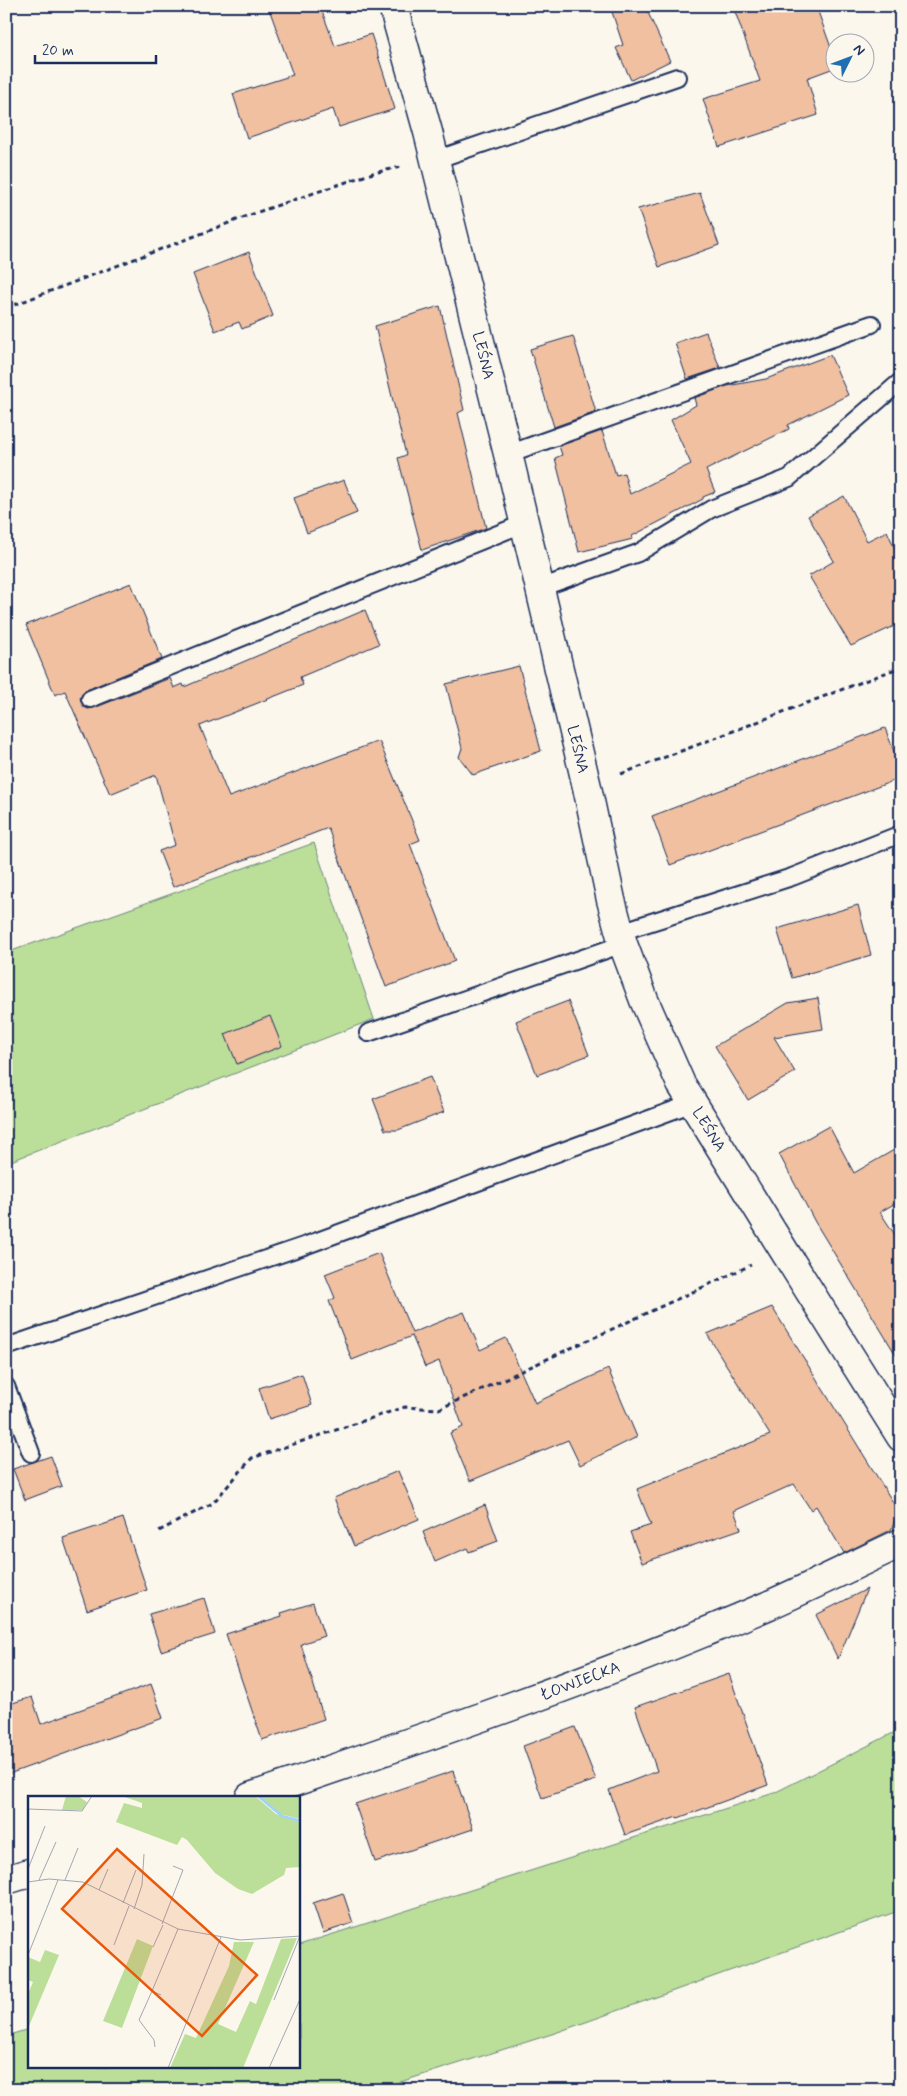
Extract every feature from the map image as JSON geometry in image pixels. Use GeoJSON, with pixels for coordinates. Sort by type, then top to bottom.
{"type":"FeatureCollection","features":[{"type":"Feature","properties":{"kind":"street","name":"LEŚNA"},"geometry":{"type":"LineString","coordinates":[[393,6],[435,160],[525,523],[587,786],[611,900],[622,938],[664,1047],[693,1103],[901,1437]]}},
{"type":"Feature","properties":{"kind":"street","name":"ŁOWIECKA"},"geometry":{"type":"LineString","coordinates":[[253,1796],[447,1730],[674,1645],[769,1605],[901,1543]]}},
{"type":"Feature","properties":{"kind":"street"},"geometry":{"type":"LineString","coordinates":[[6,1880],[28,1873]]}},
{"type":"Feature","properties":{"kind":"lane"},"geometry":{"type":"LineString","coordinates":[[435,160],[677,77]]}},
{"type":"Feature","properties":{"kind":"lane"},"geometry":{"type":"LineString","coordinates":[[508,454],[872,324]]}},
{"type":"Feature","properties":{"kind":"lane"},"geometry":{"type":"LineString","coordinates":[[540,588],[638,552],[711,509],[790,478],[901,382]]}},
{"type":"Feature","properties":{"kind":"lane"},"geometry":{"type":"LineString","coordinates":[[90,699],[525,523]]}},
{"type":"Feature","properties":{"kind":"lane"},"geometry":{"type":"LineString","coordinates":[[368,1033],[792,877],[901,834]]}},
{"type":"Feature","properties":{"kind":"lane"},"geometry":{"type":"LineString","coordinates":[[6,1347],[304,1246],[693,1103]]}},
{"type":"Feature","properties":{"kind":"lane"},"geometry":{"type":"LineString","coordinates":[[6,1386],[31,1453]]}},
{"type":"Feature","properties":{"kind":"path"},"geometry":{"type":"LineString","coordinates":[[6,308],[258,212],[373,173],[435,160]]}},
{"type":"Feature","properties":{"kind":"path"},"geometry":{"type":"LineString","coordinates":[[587,786],[901,667]]}},
{"type":"Feature","properties":{"kind":"path"},"geometry":{"type":"LineString","coordinates":[[159,1531],[213,1503],[252,1458],[404,1407],[439,1409],[783,1250]]}},
{"type":"Feature","properties":{"kind":"green space"},"geometry":{"type":"Polygon","coordinates":[[[314,843],[374,1019],[6,1163],[6,953],[314,843]]]}},
{"type":"Feature","properties":{"kind":"green space"},"geometry":{"type":"Polygon","coordinates":[[[901,1729],[901,1910],[555,2033],[375,2090],[6,2090],[6,2036],[28,2029],[28,2068],[300,2068],[300,1945],[774,1793],[901,1729]]]}},
{"type":"Feature","properties":{"kind":"building"},"geometry":{"type":"Polygon","coordinates":[[[268,6],[320,6],[335,46],[371,34],[395,109],[339,127],[333,109],[247,138],[233,94],[293,75],[268,6]]]}},
{"type":"Feature","properties":{"kind":"building"},"geometry":{"type":"Polygon","coordinates":[[[610,6],[645,6],[670,61],[631,80],[616,48],[623,45],[610,6]]]}},
{"type":"Feature","properties":{"kind":"building"},"geometry":{"type":"Polygon","coordinates":[[[733,6],[816,6],[825,32],[824,72],[807,78],[818,115],[719,147],[703,99],[760,81],[733,6]]]}},
{"type":"Feature","properties":{"kind":"building"},"geometry":{"type":"Polygon","coordinates":[[[700,193],[719,245],[659,267],[638,209],[700,193]]]}},
{"type":"Feature","properties":{"kind":"building"},"geometry":{"type":"Polygon","coordinates":[[[249,252],[273,316],[242,329],[239,322],[215,331],[193,274],[249,252]]]}},
{"type":"Feature","properties":{"kind":"building"},"geometry":{"type":"Polygon","coordinates":[[[440,306],[464,410],[458,413],[486,528],[422,550],[398,458],[406,455],[375,326],[440,306]]]}},
{"type":"Feature","properties":{"kind":"building"},"geometry":{"type":"Polygon","coordinates":[[[706,332],[720,368],[687,379],[675,343],[706,332]]]}},
{"type":"Feature","properties":{"kind":"building"},"geometry":{"type":"Polygon","coordinates":[[[573,336],[596,412],[554,427],[530,349],[573,336]]]}},
{"type":"Feature","properties":{"kind":"building"},"geometry":{"type":"Polygon","coordinates":[[[830,355],[848,395],[788,425],[789,429],[706,470],[715,492],[632,536],[633,539],[579,552],[555,458],[562,455],[559,446],[602,431],[616,475],[624,473],[630,494],[691,464],[671,420],[696,405],[694,398],[727,386],[766,379],[830,355]]]}},
{"type":"Feature","properties":{"kind":"building"},"geometry":{"type":"Polygon","coordinates":[[[344,480],[357,513],[307,533],[294,498],[344,480]]]}},
{"type":"Feature","properties":{"kind":"building"},"geometry":{"type":"Polygon","coordinates":[[[844,496],[867,541],[887,531],[901,562],[901,623],[851,646],[809,576],[834,561],[808,516],[844,496]]]}},
{"type":"Feature","properties":{"kind":"building"},"geometry":{"type":"Polygon","coordinates":[[[131,583],[162,659],[86,690],[80,698],[84,707],[88,709],[170,678],[174,688],[183,684],[184,687],[365,610],[379,644],[300,677],[303,685],[200,726],[229,797],[379,741],[420,840],[410,844],[455,961],[386,987],[328,828],[173,887],[159,851],[175,845],[156,775],[110,794],[65,691],[55,695],[26,625],[131,583]]]}},
{"type":"Feature","properties":{"kind":"building"},"geometry":{"type":"Polygon","coordinates":[[[519,666],[541,751],[473,775],[459,757],[462,748],[446,684],[519,666]]]}},
{"type":"Feature","properties":{"kind":"building"},"geometry":{"type":"Polygon","coordinates":[[[885,728],[901,770],[901,778],[670,865],[652,816],[885,728]]]}},
{"type":"Feature","properties":{"kind":"building"},"geometry":{"type":"Polygon","coordinates":[[[858,905],[871,955],[792,978],[777,929],[858,905]]]}},
{"type":"Feature","properties":{"kind":"building"},"geometry":{"type":"Polygon","coordinates":[[[818,998],[823,1029],[774,1037],[795,1072],[748,1100],[715,1046],[788,1003],[818,998]]]}},
{"type":"Feature","properties":{"kind":"building"},"geometry":{"type":"Polygon","coordinates":[[[568,1001],[589,1055],[537,1075],[516,1021],[568,1001]]]}},
{"type":"Feature","properties":{"kind":"building"},"geometry":{"type":"Polygon","coordinates":[[[270,1016],[282,1046],[237,1064],[225,1034],[270,1016]]]}},
{"type":"Feature","properties":{"kind":"building"},"geometry":{"type":"Polygon","coordinates":[[[430,1077],[444,1112],[398,1130],[385,1130],[373,1099],[430,1077]]]}},
{"type":"Feature","properties":{"kind":"building"},"geometry":{"type":"Polygon","coordinates":[[[829,1126],[854,1173],[901,1146],[901,1200],[880,1212],[901,1244],[901,1363],[815,1222],[779,1154],[829,1126]]]}},
{"type":"Feature","properties":{"kind":"building"},"geometry":{"type":"Polygon","coordinates":[[[379,1253],[412,1333],[464,1312],[480,1350],[506,1338],[535,1403],[608,1369],[637,1437],[580,1465],[568,1440],[470,1481],[450,1433],[463,1427],[439,1361],[425,1367],[412,1336],[352,1360],[329,1301],[335,1298],[325,1274],[379,1253]]]}},
{"type":"Feature","properties":{"kind":"building"},"geometry":{"type":"Polygon","coordinates":[[[772,1307],[899,1512],[891,1530],[844,1553],[816,1506],[811,1510],[794,1484],[734,1511],[741,1529],[642,1563],[630,1532],[651,1525],[637,1489],[770,1435],[707,1334],[772,1307]]]}},
{"type":"Feature","properties":{"kind":"building"},"geometry":{"type":"Polygon","coordinates":[[[302,1374],[312,1405],[269,1419],[259,1388],[302,1374]]]}},
{"type":"Feature","properties":{"kind":"building"},"geometry":{"type":"Polygon","coordinates":[[[51,1456],[62,1486],[25,1500],[13,1469],[51,1456]]]}},
{"type":"Feature","properties":{"kind":"building"},"geometry":{"type":"Polygon","coordinates":[[[398,1471],[419,1519],[354,1546],[334,1498],[398,1471]]]}},
{"type":"Feature","properties":{"kind":"building"},"geometry":{"type":"Polygon","coordinates":[[[485,1505],[498,1541],[469,1552],[467,1548],[435,1562],[423,1532],[485,1505]]]}},
{"type":"Feature","properties":{"kind":"building"},"geometry":{"type":"Polygon","coordinates":[[[123,1518],[147,1590],[87,1610],[63,1538],[123,1518]]]}},
{"type":"Feature","properties":{"kind":"building"},"geometry":{"type":"Polygon","coordinates":[[[867,1589],[838,1659],[816,1615],[867,1589]]]}},
{"type":"Feature","properties":{"kind":"building"},"geometry":{"type":"Polygon","coordinates":[[[204,1598],[215,1634],[161,1651],[149,1614],[204,1598]]]}},
{"type":"Feature","properties":{"kind":"building"},"geometry":{"type":"Polygon","coordinates":[[[313,1603],[324,1636],[301,1644],[324,1719],[262,1740],[226,1634],[282,1616],[281,1613],[313,1603]]]}},
{"type":"Feature","properties":{"kind":"building"},"geometry":{"type":"Polygon","coordinates":[[[729,1674],[768,1785],[625,1835],[609,1790],[657,1771],[635,1707],[729,1674]]]}},
{"type":"Feature","properties":{"kind":"building"},"geometry":{"type":"Polygon","coordinates":[[[151,1684],[163,1718],[6,1775],[6,1705],[32,1697],[41,1724],[151,1684]]]}},
{"type":"Feature","properties":{"kind":"building"},"geometry":{"type":"Polygon","coordinates":[[[575,1727],[596,1780],[542,1798],[523,1746],[575,1727]]]}},
{"type":"Feature","properties":{"kind":"building"},"geometry":{"type":"Polygon","coordinates":[[[453,1771],[473,1829],[375,1862],[355,1804],[453,1771]]]}},
{"type":"Feature","properties":{"kind":"building"},"geometry":{"type":"Polygon","coordinates":[[[343,1893],[353,1923],[323,1933],[313,1903],[343,1893]]]}}]}
